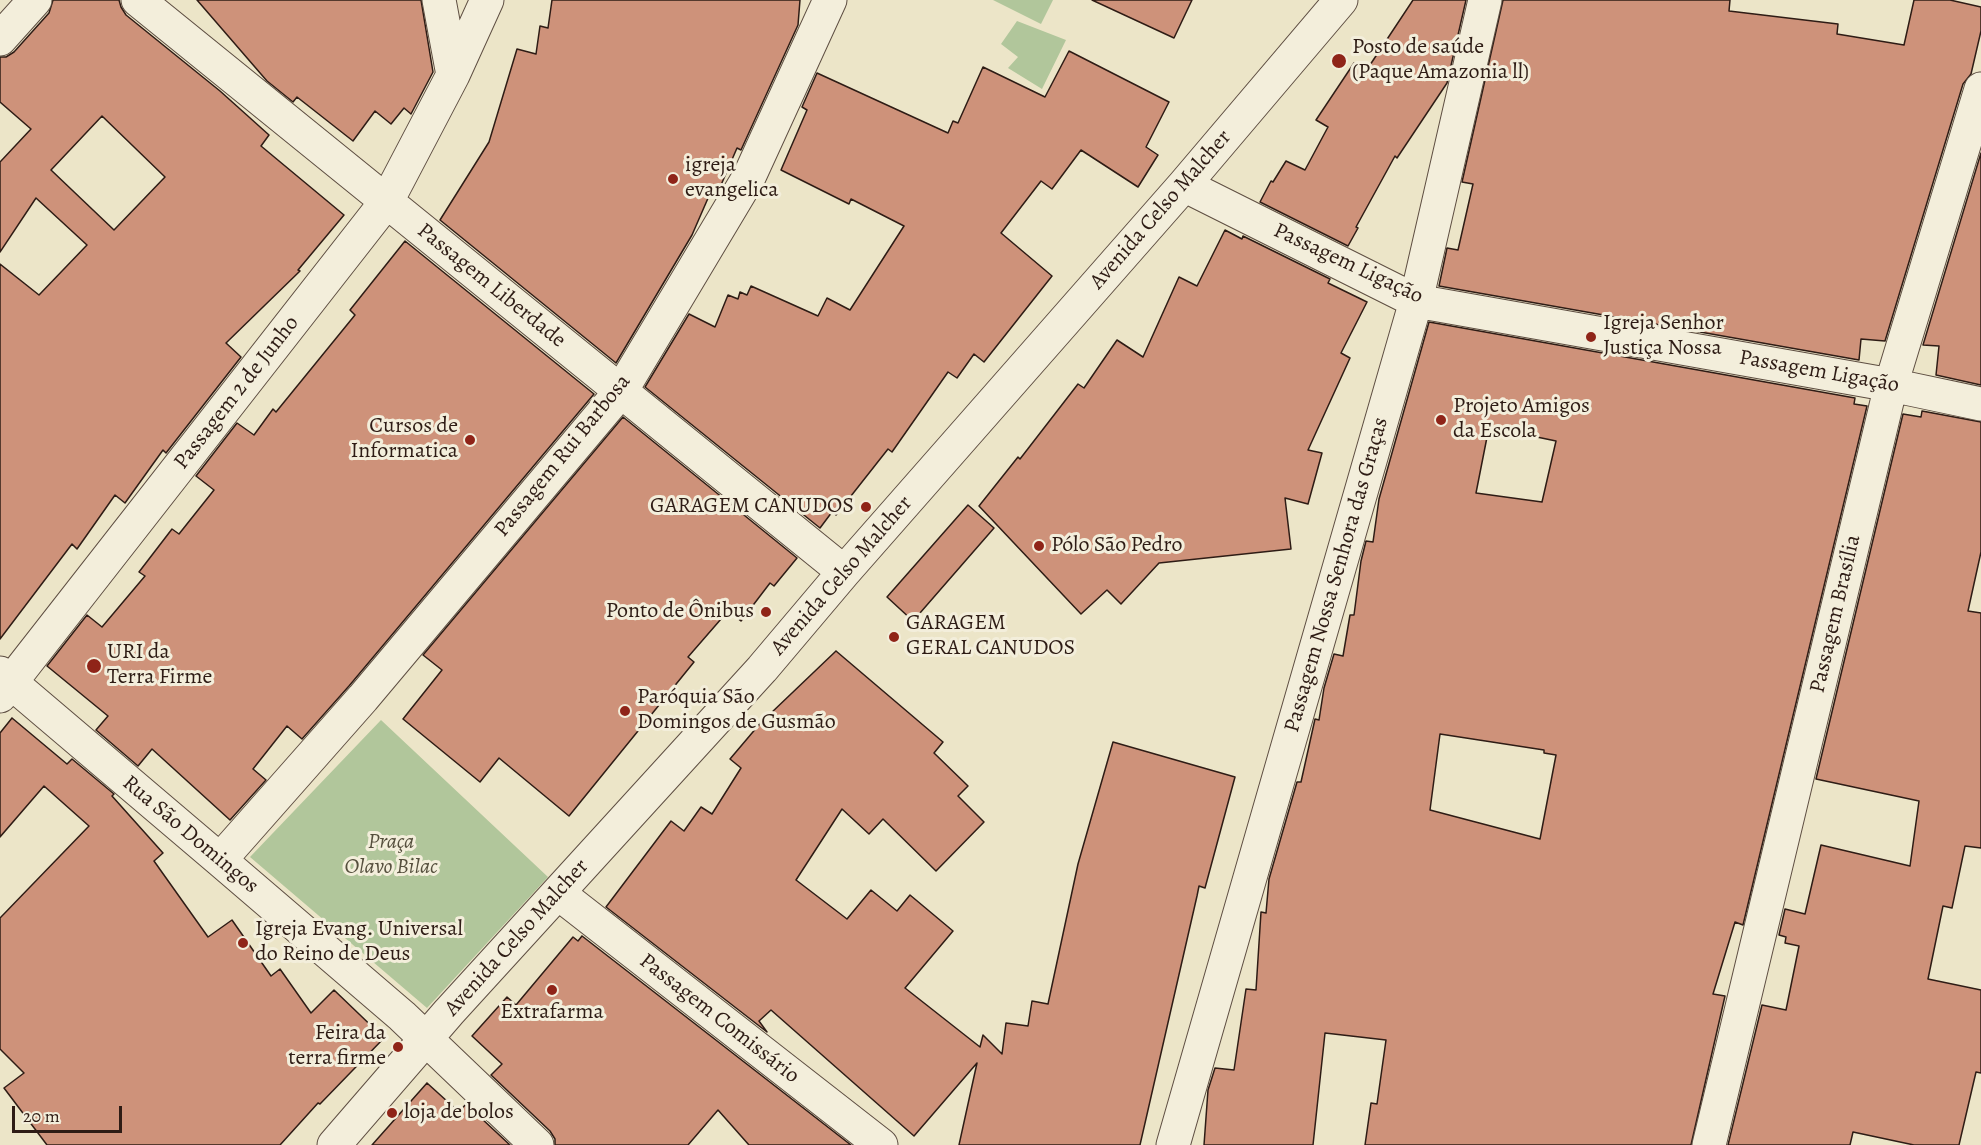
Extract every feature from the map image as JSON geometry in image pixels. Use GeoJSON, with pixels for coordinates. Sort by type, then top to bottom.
{"type":"FeatureCollection","features":[{"type":"Feature","properties":{"kind":"street"},"geometry":{"type":"LineString","coordinates":[[0,39],[35,0]]}},
{"type":"Feature","properties":{"kind":"street","name":"Passagem Liberdade"},"geometry":{"type":"LineString","coordinates":[[138,0],[844,572]]}},
{"type":"Feature","properties":{"kind":"street"},"geometry":{"type":"LineString","coordinates":[[439,0],[453,75]]}},
{"type":"Feature","properties":{"kind":"street","name":"Passagem 2 de Junho"},"geometry":{"type":"LineString","coordinates":[[4,684],[387,201],[453,75],[487,0]]}},
{"type":"Feature","properties":{"kind":"street","name":"Passagem Rui Barbosa"},"geometry":{"type":"LineString","coordinates":[[220,860],[363,698],[621,391],[749,177],[830,0]]}},
{"type":"Feature","properties":{"kind":"street","name":"Avenida Celso Malcher"},"geometry":{"type":"LineString","coordinates":[[334,1145],[424,1040],[762,669],[844,572],[1184,185],[1341,0]]}},
{"type":"Feature","properties":{"kind":"street","name":"Passagem Nossa Senhora das Graças"},"geometry":{"type":"LineString","coordinates":[[1173,1145],[1416,301],[1485,0]]}},
{"type":"Feature","properties":{"kind":"street","name":"Passagem Brasília"},"geometry":{"type":"LineString","coordinates":[[1709,1145],[1891,385],[1981,89]]}},
{"type":"Feature","properties":{"kind":"street","name":"Passagem Ligação"},"geometry":{"type":"LineString","coordinates":[[1184,185],[1416,301],[1891,385],[1981,404]]}},
{"type":"Feature","properties":{"kind":"street","name":"Rua São Domingos"},"geometry":{"type":"LineString","coordinates":[[4,684],[220,860],[402,1017],[537,1145]]}},
{"type":"Feature","properties":{"kind":"street","name":"Passagem Comissário"},"geometry":{"type":"LineString","coordinates":[[558,893],[881,1145]]}},
{"type":"Feature","properties":{"kind":"green space"},"geometry":{"type":"Polygon","coordinates":[[[993,0],[1053,0],[1041,24],[993,0]]]}},
{"type":"Feature","properties":{"kind":"green space"},"geometry":{"type":"Polygon","coordinates":[[[1017,21],[1066,40],[1042,89],[1008,68],[1018,57],[1001,44],[1017,21]]]}},
{"type":"Feature","properties":{"kind":"green space","name":"Praça Olavo Bilac"},"geometry":{"type":"Polygon","coordinates":[[[381,720],[548,877],[427,1008],[250,857],[381,720]]]}},
{"type":"Feature","properties":{"kind":"building"},"geometry":{"type":"Polygon","coordinates":[[[53,0],[119,0],[126,15],[220,91],[269,135],[261,146],[344,215],[298,270],[300,271],[226,343],[241,357],[166,453],[163,450],[125,503],[115,495],[77,549],[72,544],[0,639],[0,264],[39,295],[87,245],[36,198],[0,252],[0,162],[31,129],[0,102],[0,57],[6,57],[14,52],[49,13],[53,0]],[[102,116],[51,170],[114,230],[165,177],[102,116]]]}},
{"type":"Feature","properties":{"kind":"building"},"geometry":{"type":"Polygon","coordinates":[[[197,0],[421,0],[433,72],[411,114],[404,108],[391,124],[375,111],[353,141],[297,97],[293,102],[267,81],[197,0]]]}},
{"type":"Feature","properties":{"kind":"building"},"geometry":{"type":"Polygon","coordinates":[[[552,0],[800,0],[798,25],[741,150],[737,148],[718,192],[712,189],[692,235],[616,363],[440,220],[489,142],[517,49],[536,54],[540,26],[548,28],[552,0]]]}},
{"type":"Feature","properties":{"kind":"building"},"geometry":{"type":"Polygon","coordinates":[[[1092,0],[1192,0],[1174,38],[1092,0]]]}},
{"type":"Feature","properties":{"kind":"building"},"geometry":{"type":"Polygon","coordinates":[[[1413,0],[1466,0],[1447,83],[1397,158],[1395,156],[1348,246],[1260,202],[1271,181],[1273,182],[1286,161],[1305,170],[1328,127],[1316,120],[1354,63],[1366,71],[1413,0]]]}},
{"type":"Feature","properties":{"kind":"building"},"geometry":{"type":"Polygon","coordinates":[[[1503,0],[1730,0],[1729,11],[1838,24],[1837,34],[1904,45],[1914,0],[1950,0],[1981,7],[1981,31],[1971,74],[1963,84],[1885,341],[1861,339],[1859,360],[1439,286],[1447,248],[1458,250],[1473,184],[1462,182],[1503,0]]]}},
{"type":"Feature","properties":{"kind":"building"},"geometry":{"type":"Polygon","coordinates":[[[1069,51],[1169,102],[1146,147],[1158,155],[1138,187],[1081,150],[1052,189],[1041,181],[1001,233],[1052,276],[984,362],[974,354],[957,378],[948,372],[892,452],[888,449],[836,515],[832,512],[820,528],[645,387],[689,314],[715,327],[728,295],[738,299],[740,292],[747,295],[751,286],[818,316],[827,298],[850,310],[904,226],[851,199],[849,204],[781,170],[807,110],[802,107],[817,73],[948,133],[953,121],[958,123],[983,67],[1045,97],[1069,51]]]}},
{"type":"Feature","properties":{"kind":"building"},"geometry":{"type":"Polygon","coordinates":[[[1981,153],[1981,385],[1936,375],[1939,346],[1923,345],[1981,153]]]}},
{"type":"Feature","properties":{"kind":"building"},"geometry":{"type":"Polygon","coordinates":[[[1225,230],[1242,239],[1243,236],[1330,279],[1328,283],[1367,302],[1341,353],[1350,358],[1308,450],[1322,453],[1308,504],[1285,498],[1291,549],[1159,563],[1121,604],[1107,590],[1081,614],[979,506],[1018,457],[1020,459],[1078,384],[1084,388],[1117,340],[1143,357],[1179,277],[1197,286],[1225,230]]]}},
{"type":"Feature","properties":{"kind":"building"},"geometry":{"type":"Polygon","coordinates":[[[405,241],[594,394],[302,739],[287,726],[253,769],[266,780],[230,820],[152,749],[138,766],[96,730],[108,716],[47,666],[87,615],[102,627],[145,576],[139,572],[172,529],[179,534],[214,490],[196,476],[237,423],[254,435],[273,409],[276,412],[355,315],[350,310],[405,241]]]}},
{"type":"Feature","properties":{"kind":"building"},"geometry":{"type":"Polygon","coordinates":[[[1429,322],[1855,398],[1854,404],[1867,406],[1743,925],[1735,922],[1713,994],[1725,996],[1691,1145],[1365,1145],[1371,1103],[1377,1104],[1386,1040],[1325,1033],[1313,1145],[1204,1145],[1208,1090],[1215,1068],[1234,1070],[1246,989],[1256,990],[1261,912],[1266,913],[1269,879],[1297,782],[1301,782],[1315,719],[1319,720],[1324,688],[1334,654],[1343,656],[1350,615],[1354,615],[1366,541],[1373,542],[1379,499],[1429,322]],[[1489,427],[1476,493],[1542,502],[1556,441],[1489,427]],[[1440,734],[1430,810],[1540,839],[1556,755],[1544,753],[1544,750],[1440,734]]]}},
{"type":"Feature","properties":{"kind":"building"},"geometry":{"type":"Polygon","coordinates":[[[1922,411],[1981,422],[1981,552],[1968,611],[1981,613],[1981,848],[1965,846],[1952,908],[1943,906],[1928,979],[1981,990],[1981,1073],[1976,1072],[1959,1145],[1914,1145],[1853,1132],[1850,1145],[1728,1145],[1762,1005],[1786,1010],[1799,946],[1785,943],[1786,937],[1779,935],[1785,909],[1805,914],[1821,845],[1910,866],[1919,801],[1816,779],[1903,414],[1921,417],[1922,411]]]}},
{"type":"Feature","properties":{"kind":"building"},"geometry":{"type":"Polygon","coordinates":[[[623,417],[797,558],[774,586],[770,583],[741,621],[728,611],[688,657],[694,662],[569,816],[499,758],[480,782],[403,719],[442,670],[423,655],[623,417]]]}},
{"type":"Feature","properties":{"kind":"building"},"geometry":{"type":"Polygon","coordinates":[[[968,505],[994,528],[913,621],[887,597],[968,505]]]}},
{"type":"Feature","properties":{"kind":"building"},"geometry":{"type":"Polygon","coordinates":[[[836,651],[943,742],[934,753],[968,786],[958,796],[984,822],[936,871],[883,819],[869,834],[842,809],[796,880],[847,919],[871,890],[897,911],[910,895],[953,931],[905,988],[980,1047],[983,1035],[1002,1054],[1006,1023],[1028,1026],[1032,1001],[1048,1004],[1078,864],[1113,742],[1235,777],[1205,888],[1199,886],[1140,1145],[959,1145],[977,1063],[914,1136],[771,1010],[759,1021],[767,1032],[606,907],[671,821],[684,831],[701,807],[712,814],[741,768],[730,759],[769,713],[836,651]]]}},
{"type":"Feature","properties":{"kind":"building"},"geometry":{"type":"Polygon","coordinates":[[[12,718],[67,764],[72,759],[114,794],[112,796],[163,853],[154,861],[208,937],[232,920],[271,976],[280,969],[311,1013],[334,990],[384,1038],[320,1104],[318,1103],[280,1145],[47,1145],[4,1088],[24,1073],[0,1049],[0,918],[89,826],[44,786],[0,837],[0,733],[12,718]]]}},
{"type":"Feature","properties":{"kind":"building"},"geometry":{"type":"Polygon","coordinates":[[[582,936],[851,1145],[749,1145],[718,1110],[688,1145],[555,1145],[555,1139],[550,1131],[491,1075],[502,1064],[472,1036],[507,997],[516,1005],[573,937],[578,941],[582,936]]]}},
{"type":"Feature","properties":{"kind":"building"},"geometry":{"type":"Polygon","coordinates":[[[427,1083],[459,1112],[466,1104],[510,1145],[372,1145],[427,1083]]]}},
{"type":"Feature","properties":{"kind":"place","name":"Posto de saúde (Paque Amazonia ll)"},"geometry":{"type":"Point","coordinates":[1339,61]}},
{"type":"Feature","properties":{"kind":"place","name":"igreja evangelica"},"geometry":{"type":"Point","coordinates":[673,179]}},
{"type":"Feature","properties":{"kind":"place","name":"Igreja Senhor Justiça Nossa"},"geometry":{"type":"Point","coordinates":[1591,337]}},
{"type":"Feature","properties":{"kind":"place","name":"Projeto Amigos da Escola"},"geometry":{"type":"Point","coordinates":[1441,420]}},
{"type":"Feature","properties":{"kind":"place","name":"Cursos de Informatica"},"geometry":{"type":"Point","coordinates":[470,440]}},
{"type":"Feature","properties":{"kind":"place","name":"GARAGEM CANUDOS"},"geometry":{"type":"Point","coordinates":[866,507]}},
{"type":"Feature","properties":{"kind":"place","name":"Pólo São Pedro"},"geometry":{"type":"Point","coordinates":[1039,546]}},
{"type":"Feature","properties":{"kind":"place","name":"Ponto de Ônibus"},"geometry":{"type":"Point","coordinates":[766,612]}},
{"type":"Feature","properties":{"kind":"place","name":"GARAGEM GERAL CANUDOS"},"geometry":{"type":"Point","coordinates":[894,637]}},
{"type":"Feature","properties":{"kind":"place","name":"URI da Terra Firme"},"geometry":{"type":"Point","coordinates":[94,666]}},
{"type":"Feature","properties":{"kind":"place","name":"Paróquia São Domingos de Gusmão"},"geometry":{"type":"Point","coordinates":[625,711]}},
{"type":"Feature","properties":{"kind":"place","name":"Igreja Evang. Universal do Reino de Deus"},"geometry":{"type":"Point","coordinates":[243,943]}},
{"type":"Feature","properties":{"kind":"place","name":"Extrafarma"},"geometry":{"type":"Point","coordinates":[552,990]}},
{"type":"Feature","properties":{"kind":"place","name":"Feira da terra firme"},"geometry":{"type":"Point","coordinates":[398,1047]}},
{"type":"Feature","properties":{"kind":"place","name":"loja de bolos"},"geometry":{"type":"Point","coordinates":[392,1113]}}]}
